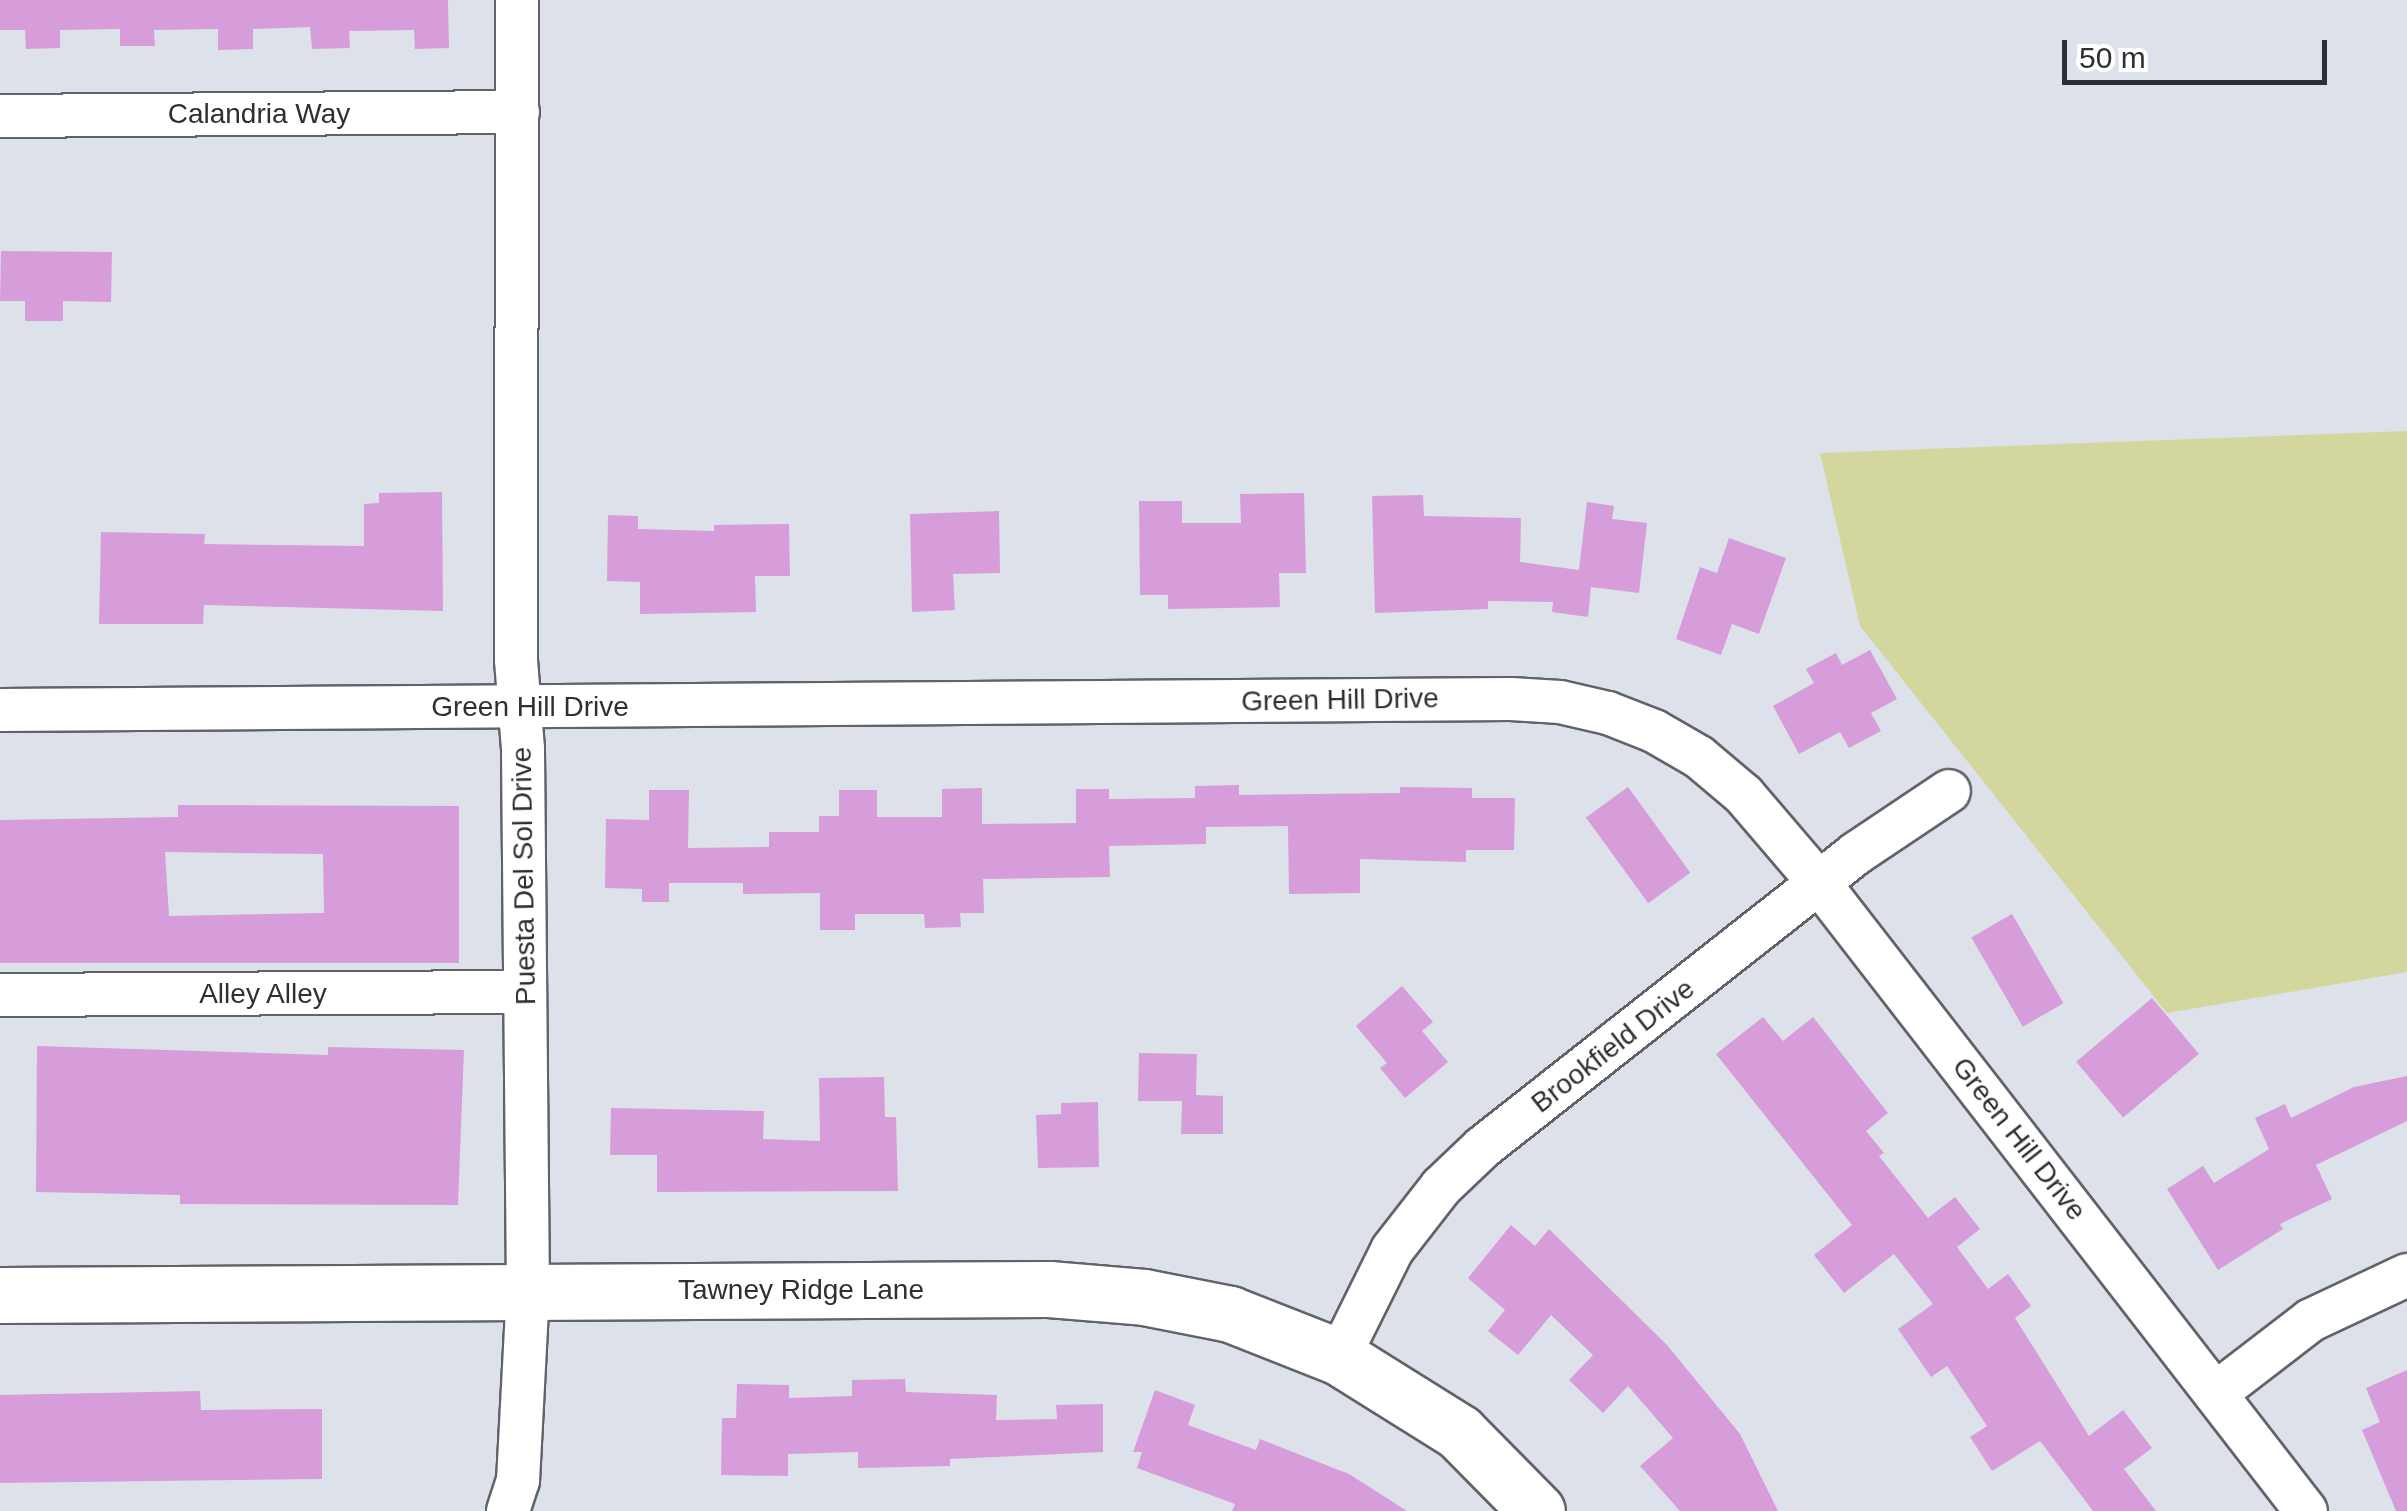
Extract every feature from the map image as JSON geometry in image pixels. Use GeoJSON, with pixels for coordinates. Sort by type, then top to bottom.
{"type":"FeatureCollection","features":[{"type":"Feature","properties":{"kind":"street","name":"Puesta Del Sol Drive"},"geometry":{"type":"LineString","coordinates":[[508,1511],[518,1481],[528,1292],[519,708],[517,0]]}},
{"type":"Feature","properties":{"kind":"street","name":"Calandria Way"},"geometry":{"type":"LineString","coordinates":[[0,116],[518,112]]}},
{"type":"Feature","properties":{"kind":"street","name":"Green Hill Drive"},"geometry":{"type":"LineString","coordinates":[[0,710],[1491,699],[1560,702],[1624,719],[1699,757],[1744,795],[1820,884],[2306,1511]]}},
{"type":"Feature","properties":{"kind":"street","name":"Brookfield Drive"},"geometry":{"type":"LineString","coordinates":[[1339,1358],[1392,1250],[1441,1187],[1484,1147],[1855,854],[1949,792]]}},
{"type":"Feature","properties":{"kind":"street","name":"Alley Alley"},"geometry":{"type":"LineString","coordinates":[[0,996],[525,992]]}},
{"type":"Feature","properties":{"kind":"street"},"geometry":{"type":"LineString","coordinates":[[2216,1392],[2311,1320],[2346,1300],[2407,1275]]}},
{"type":"Feature","properties":{"kind":"street","name":"Tawney Ridge Lane"},"geometry":{"type":"LineString","coordinates":[[0,1295],[1049,1289],[1144,1297],[1230,1314],[1339,1358],[1459,1432],[1537,1511]]}},
{"type":"Feature","properties":{"kind":"green space"},"geometry":{"type":"Polygon","coordinates":[[[2407,431],[2407,972],[2167,1013],[1860,626],[1820,453],[2407,431]]]}},
{"type":"Feature","properties":{"kind":"building"},"geometry":{"type":"Polygon","coordinates":[[[0,0],[448,0],[449,48],[415,49],[414,30],[349,31],[350,48],[312,49],[310,27],[253,29],[253,49],[218,50],[218,29],[154,30],[155,46],[120,46],[120,29],[60,30],[60,48],[26,49],[25,30],[0,30],[0,0]]]}},
{"type":"Feature","properties":{"kind":"building"},"geometry":{"type":"Polygon","coordinates":[[[1,251],[112,252],[111,302],[63,301],[63,321],[25,321],[25,301],[0,301],[1,251]]]}},
{"type":"Feature","properties":{"kind":"building"},"geometry":{"type":"Polygon","coordinates":[[[442,492],[443,611],[204,605],[203,624],[99,624],[101,532],[205,534],[204,544],[364,546],[364,504],[379,503],[379,493],[442,492]]]}},
{"type":"Feature","properties":{"kind":"building"},"geometry":{"type":"Polygon","coordinates":[[[1304,493],[1306,573],[1279,573],[1280,607],[1168,609],[1168,595],[1140,595],[1139,501],[1182,501],[1182,523],[1241,523],[1240,494],[1304,493]]]}},
{"type":"Feature","properties":{"kind":"building"},"geometry":{"type":"Polygon","coordinates":[[[1423,495],[1424,516],[1521,518],[1520,562],[1579,570],[1587,502],[1614,506],[1612,519],[1647,523],[1639,593],[1591,587],[1588,617],[1552,612],[1553,602],[1488,601],[1488,609],[1375,613],[1372,496],[1423,495]]]}},
{"type":"Feature","properties":{"kind":"building"},"geometry":{"type":"Polygon","coordinates":[[[999,511],[1000,573],[953,574],[955,610],[912,612],[910,514],[999,511]]]}},
{"type":"Feature","properties":{"kind":"building"},"geometry":{"type":"Polygon","coordinates":[[[608,515],[638,516],[638,529],[714,531],[714,525],[789,524],[790,576],[755,576],[756,612],[640,614],[640,582],[607,581],[608,515]]]}},
{"type":"Feature","properties":{"kind":"building"},"geometry":{"type":"Polygon","coordinates":[[[1729,538],[1786,558],[1759,634],[1732,624],[1721,655],[1676,639],[1700,567],[1717,573],[1729,538]]]}},
{"type":"Feature","properties":{"kind":"building"},"geometry":{"type":"Polygon","coordinates":[[[1870,650],[1897,699],[1871,713],[1881,731],[1849,748],[1840,732],[1799,754],[1773,706],[1814,683],[1806,669],[1836,653],[1842,665],[1870,650]]]}},
{"type":"Feature","properties":{"kind":"building"},"geometry":{"type":"Polygon","coordinates":[[[1239,785],[1239,795],[1400,793],[1400,787],[1472,788],[1472,798],[1515,798],[1514,850],[1466,850],[1466,862],[1360,859],[1360,893],[1289,894],[1288,826],[1206,827],[1206,844],[1109,846],[1110,877],[983,879],[984,913],[960,913],[961,927],[925,928],[924,914],[855,914],[855,930],[820,930],[820,893],[743,894],[743,883],[669,883],[669,902],[642,902],[642,889],[605,888],[606,819],[649,820],[649,790],[689,790],[688,848],[769,847],[769,832],[819,832],[819,816],[839,816],[839,790],[877,790],[877,817],[942,817],[942,789],[982,788],[982,824],[1076,823],[1076,789],[1109,789],[1109,799],[1195,798],[1195,786],[1239,785]]]}},
{"type":"Feature","properties":{"kind":"building"},"geometry":{"type":"Polygon","coordinates":[[[1628,787],[1690,873],[1648,903],[1586,818],[1628,787]]]}},
{"type":"Feature","properties":{"kind":"building"},"geometry":{"type":"Polygon","coordinates":[[[178,805],[459,806],[459,963],[0,963],[0,820],[178,817],[178,805]],[[165,852],[169,916],[324,913],[323,854],[165,852]]]}},
{"type":"Feature","properties":{"kind":"building"},"geometry":{"type":"Polygon","coordinates":[[[2012,914],[2064,1003],[2023,1027],[1971,938],[2012,914]]]}},
{"type":"Feature","properties":{"kind":"building"},"geometry":{"type":"Polygon","coordinates":[[[1402,986],[1433,1022],[1422,1031],[1448,1062],[1405,1098],[1380,1068],[1387,1063],[1356,1026],[1402,986]]]}},
{"type":"Feature","properties":{"kind":"building"},"geometry":{"type":"Polygon","coordinates":[[[2152,998],[2199,1054],[2123,1118],[2076,1062],[2152,998]]]}},
{"type":"Feature","properties":{"kind":"building"},"geometry":{"type":"Polygon","coordinates":[[[1763,1017],[1783,1041],[1813,1017],[1888,1113],[1866,1131],[1884,1153],[1879,1156],[1928,1218],[1955,1197],[1980,1229],[1957,1247],[1988,1289],[2008,1274],[2031,1306],[2015,1318],[2089,1436],[2123,1410],[2152,1448],[2124,1469],[2156,1511],[2093,1511],[2040,1441],[1992,1471],[1970,1437],[1987,1426],[1947,1366],[1931,1377],[1898,1329],[1933,1304],[1894,1254],[1844,1293],[1814,1255],[1852,1225],[1716,1054],[1763,1017]]]}},
{"type":"Feature","properties":{"kind":"building"},"geometry":{"type":"Polygon","coordinates":[[[37,1046],[328,1055],[328,1047],[464,1050],[458,1205],[180,1204],[180,1195],[36,1192],[37,1046]]]}},
{"type":"Feature","properties":{"kind":"building"},"geometry":{"type":"Polygon","coordinates":[[[1139,1053],[1197,1054],[1196,1095],[1223,1096],[1223,1134],[1181,1134],[1182,1101],[1138,1101],[1139,1053]]]}},
{"type":"Feature","properties":{"kind":"building"},"geometry":{"type":"Polygon","coordinates":[[[2407,1076],[2407,1121],[2316,1165],[2332,1199],[2280,1224],[2283,1229],[2218,1270],[2167,1189],[2203,1166],[2214,1183],[2269,1149],[2255,1118],[2285,1104],[2291,1118],[2354,1087],[2407,1076]]]}},
{"type":"Feature","properties":{"kind":"building"},"geometry":{"type":"Polygon","coordinates":[[[884,1077],[885,1117],[896,1117],[898,1191],[657,1192],[657,1155],[610,1155],[611,1108],[764,1111],[763,1139],[820,1141],[819,1078],[884,1077]]]}},
{"type":"Feature","properties":{"kind":"building"},"geometry":{"type":"Polygon","coordinates":[[[1098,1102],[1099,1167],[1038,1168],[1036,1115],[1061,1114],[1061,1103],[1098,1102]]]}},
{"type":"Feature","properties":{"kind":"building"},"geometry":{"type":"Polygon","coordinates":[[[1511,1225],[1535,1246],[1549,1229],[1667,1345],[1740,1434],[1778,1511],[1680,1511],[1640,1466],[1673,1438],[1628,1386],[1603,1413],[1569,1380],[1593,1355],[1551,1315],[1518,1355],[1488,1331],[1505,1310],[1468,1278],[1511,1225]]]}},
{"type":"Feature","properties":{"kind":"building"},"geometry":{"type":"Polygon","coordinates":[[[2407,1370],[2407,1511],[2396,1511],[2362,1430],[2380,1422],[2366,1388],[2407,1370]]]}},
{"type":"Feature","properties":{"kind":"building"},"geometry":{"type":"Polygon","coordinates":[[[905,1379],[906,1392],[997,1395],[996,1420],[1057,1419],[1056,1405],[1103,1404],[1103,1452],[950,1459],[950,1466],[858,1468],[858,1452],[788,1454],[788,1476],[721,1475],[722,1418],[736,1418],[737,1384],[789,1385],[789,1398],[852,1396],[852,1380],[905,1379]]]}},
{"type":"Feature","properties":{"kind":"building"},"geometry":{"type":"Polygon","coordinates":[[[1155,1390],[1195,1405],[1188,1425],[1256,1450],[1260,1439],[1349,1474],[1407,1511],[1232,1511],[1235,1504],[1137,1468],[1142,1452],[1133,1452],[1155,1390]]]}},
{"type":"Feature","properties":{"kind":"building"},"geometry":{"type":"Polygon","coordinates":[[[200,1391],[201,1410],[322,1409],[322,1479],[0,1483],[0,1395],[200,1391]]]}}]}
